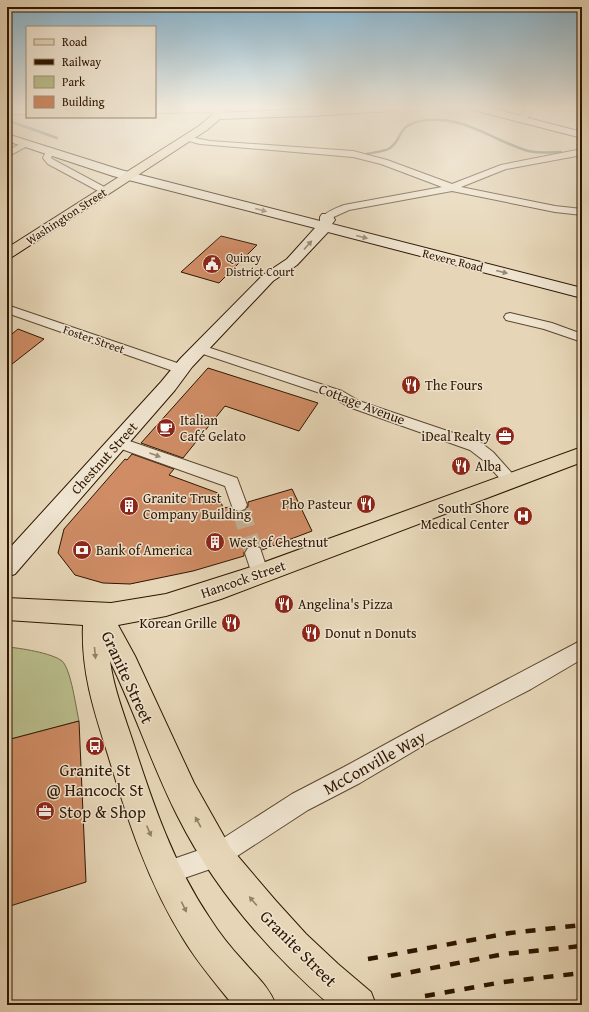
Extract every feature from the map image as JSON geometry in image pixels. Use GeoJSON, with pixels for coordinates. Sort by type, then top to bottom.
{"type":"FeatureCollection","features":[{"type":"Feature","properties":{"kind":"main road"},"geometry":{"type":"LineString","coordinates":[[50,155],[133,173],[321,222]]}},
{"type":"Feature","properties":{"kind":"main road"},"geometry":{"type":"LineString","coordinates":[[83,155],[133,173],[321,222]]}},
{"type":"Feature","properties":{"kind":"main road","name":"Washington Street"},"geometry":{"type":"LineString","coordinates":[[7,254],[161,155]]}},
{"type":"Feature","properties":{"kind":"main road","name":"Chestnut Street"},"geometry":{"type":"LineString","coordinates":[[11,556],[118,442],[168,386],[181,369],[268,278],[272,265],[321,222]]}},
{"type":"Feature","properties":{"kind":"main road","name":"Revere Road"},"geometry":{"type":"LineString","coordinates":[[321,222],[582,280]]}},
{"type":"Feature","properties":{"kind":"main road","name":"Revere Road"},"geometry":{"type":"LineString","coordinates":[[321,222],[582,293]]}},
{"type":"Feature","properties":{"kind":"main road","name":"Hancock Street"},"geometry":{"type":"LineString","coordinates":[[7,609],[41,609],[96,614],[127,612],[158,606],[210,592],[257,564],[510,480],[582,454]]}},
{"type":"Feature","properties":{"kind":"main road","name":"Granite Street"},"geometry":{"type":"LineString","coordinates":[[96,614],[117,645],[154,734],[180,789],[217,856],[252,901],[270,921],[316,968],[358,1005]]}},
{"type":"Feature","properties":{"kind":"main road","name":"Granite Street"},"geometry":{"type":"LineString","coordinates":[[96,614],[94,636],[95,653],[102,691],[146,823],[167,872],[189,916],[203,938],[257,1005]]}},
{"type":"Feature","properties":{"kind":"street"},"geometry":{"type":"LineString","coordinates":[[49,155],[51,162],[105,191]]}},
{"type":"Feature","properties":{"kind":"street"},"geometry":{"type":"LineString","coordinates":[[358,155],[384,162],[451,188],[555,209],[582,212]]}},
{"type":"Feature","properties":{"kind":"street"},"geometry":{"type":"LineString","coordinates":[[321,222],[338,210],[347,207],[451,188],[504,167],[565,155]]}},
{"type":"Feature","properties":{"kind":"street","name":"Foster Street"},"geometry":{"type":"LineString","coordinates":[[7,309],[181,369]]}},
{"type":"Feature","properties":{"kind":"street"},"geometry":{"type":"LineString","coordinates":[[510,317],[548,326],[582,338]]}},
{"type":"Feature","properties":{"kind":"street","name":"Cottage Avenue"},"geometry":{"type":"LineString","coordinates":[[201,349],[337,394],[354,404],[475,446],[488,456],[510,480]]}},
{"type":"Feature","properties":{"kind":"street"},"geometry":{"type":"LineString","coordinates":[[118,442],[232,482],[239,504]]}},
{"type":"Feature","properties":{"kind":"street","name":"McConville Way"},"geometry":{"type":"LineString","coordinates":[[167,872],[217,856],[300,802],[352,775],[424,734],[524,682],[582,649]]}},
{"type":"Feature","properties":{"kind":"green space"},"geometry":{"type":"Polygon","coordinates":[[[7,647],[44,653],[62,661],[71,680],[79,721],[7,740],[7,647]]]}},
{"type":"Feature","properties":{"kind":"building","name":"Quincy District Court"},"geometry":{"type":"Polygon","coordinates":[[[221,236],[257,245],[219,283],[181,272],[221,236]]]}},
{"type":"Feature","properties":{"kind":"building"},"geometry":{"type":"Polygon","coordinates":[[[18,329],[44,339],[7,368],[7,338],[18,329]]]}},
{"type":"Feature","properties":{"kind":"building"},"geometry":{"type":"Polygon","coordinates":[[[208,368],[318,403],[299,431],[225,406],[183,458],[141,443],[208,368]]]}},
{"type":"Feature","properties":{"kind":"building"},"geometry":{"type":"Polygon","coordinates":[[[132,454],[174,469],[169,475],[218,493],[223,508],[231,507],[233,510],[239,512],[246,510],[248,502],[292,489],[312,531],[262,550],[260,547],[254,545],[248,547],[244,552],[244,556],[193,571],[130,584],[103,583],[75,575],[58,553],[64,529],[125,459],[127,460],[132,454]]]}},
{"type":"Feature","properties":{"kind":"building","name":"Stop & Shop"},"geometry":{"type":"Polygon","coordinates":[[[79,721],[86,882],[7,907],[7,740],[79,721]]]}},
{"type":"Feature","properties":{"kind":"tunnel"},"geometry":{"type":"LineString","coordinates":[[239,505],[241,511]]}},
{"type":"Feature","properties":{"kind":"tunnel"},"geometry":{"type":"LineString","coordinates":[[241,510],[254,553]]}},
{"type":"Feature","properties":{"kind":"railway"},"geometry":{"type":"LineString","coordinates":[[368,959],[510,933],[582,925]]}},
{"type":"Feature","properties":{"kind":"railway"},"geometry":{"type":"LineString","coordinates":[[391,976],[504,954],[582,946]]}},
{"type":"Feature","properties":{"kind":"railway"},"geometry":{"type":"LineString","coordinates":[[425,996],[503,982],[582,973]]}},
{"type":"Feature","properties":{"kind":"place","name":"Quincy District Court"},"geometry":{"type":"Point","coordinates":[212,264]}},
{"type":"Feature","properties":{"kind":"place","name":"The Fours"},"geometry":{"type":"Point","coordinates":[411,385]}},
{"type":"Feature","properties":{"kind":"place","name":"Italian Café Gelato"},"geometry":{"type":"Point","coordinates":[166,428]}},
{"type":"Feature","properties":{"kind":"place","name":"iDeal Realty"},"geometry":{"type":"Point","coordinates":[505,436]}},
{"type":"Feature","properties":{"kind":"place","name":"Alba"},"geometry":{"type":"Point","coordinates":[461,466]}},
{"type":"Feature","properties":{"kind":"place","name":"Pho Pasteur"},"geometry":{"type":"Point","coordinates":[366,504]}},
{"type":"Feature","properties":{"kind":"place","name":"Granite Trust Company Building"},"geometry":{"type":"Point","coordinates":[129,506]}},
{"type":"Feature","properties":{"kind":"place","name":"South Shore Medical Center"},"geometry":{"type":"Point","coordinates":[523,516]}},
{"type":"Feature","properties":{"kind":"place","name":"West of Chestnut"},"geometry":{"type":"Point","coordinates":[215,542]}},
{"type":"Feature","properties":{"kind":"place","name":"Bank of America"},"geometry":{"type":"Point","coordinates":[82,550]}},
{"type":"Feature","properties":{"kind":"place","name":"Angelina's Pizza"},"geometry":{"type":"Point","coordinates":[284,604]}},
{"type":"Feature","properties":{"kind":"place","name":"Korean Grille"},"geometry":{"type":"Point","coordinates":[231,623]}},
{"type":"Feature","properties":{"kind":"place","name":"Donut n Donuts"},"geometry":{"type":"Point","coordinates":[311,633]}},
{"type":"Feature","properties":{"kind":"place","name":"Granite St @ Hancock St"},"geometry":{"type":"Point","coordinates":[95,746]}},
{"type":"Feature","properties":{"kind":"place","name":"Stop & Shop"},"geometry":{"type":"Point","coordinates":[45,811]}}]}
